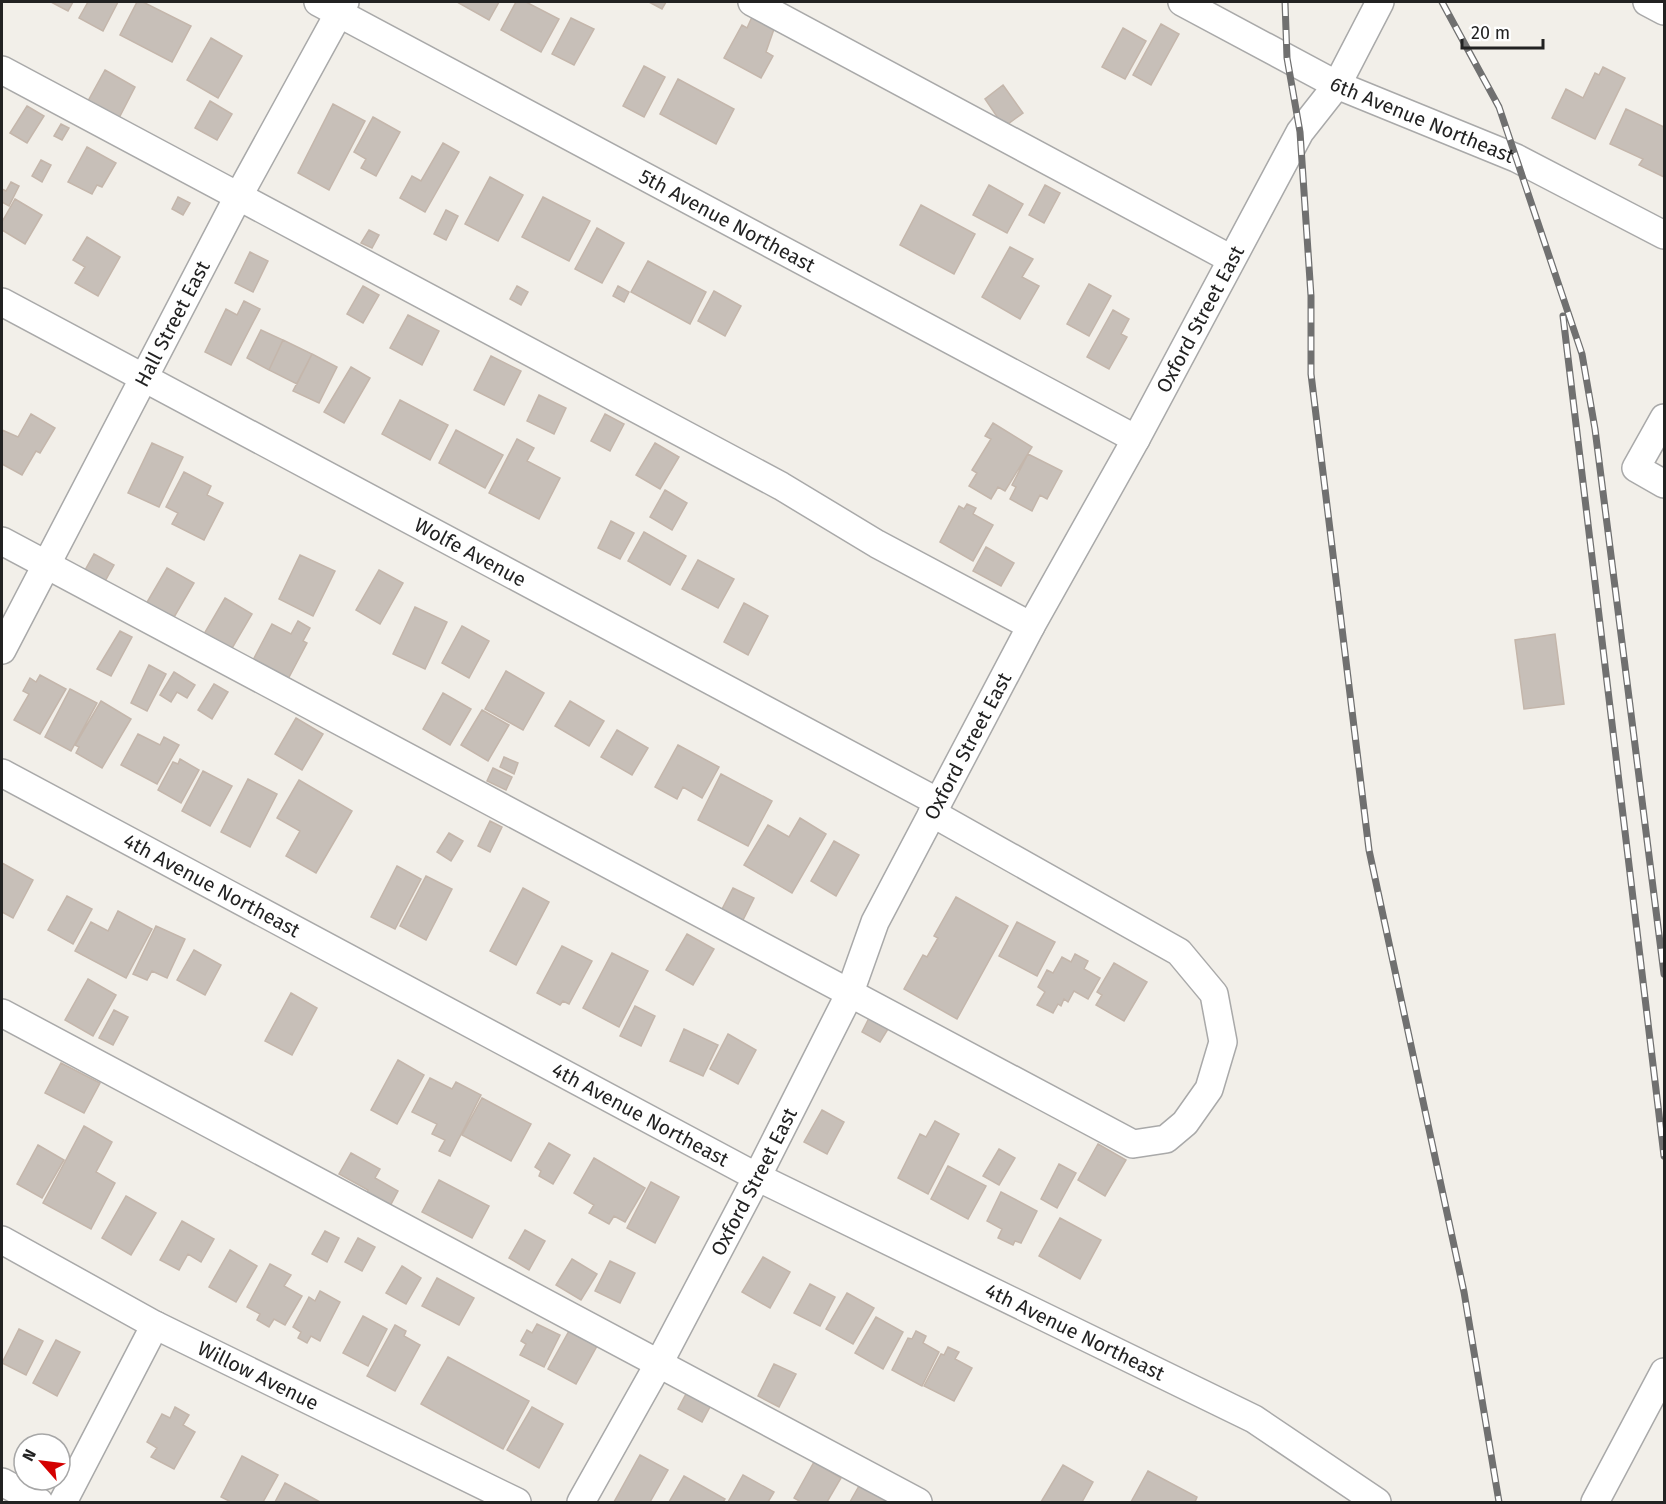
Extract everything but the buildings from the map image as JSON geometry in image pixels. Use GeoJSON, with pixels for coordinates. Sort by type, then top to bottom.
{"type":"FeatureCollection","features":[{"type":"Feature","properties":{"kind":"street"},"geometry":{"type":"LineString","coordinates":[[752,2],[1231,259]]}},
{"type":"Feature","properties":{"kind":"street","name":"6th Avenue Northeast"},"geometry":{"type":"LineString","coordinates":[[1182,2],[1210,9],[1337,85],[1516,158],[1665,234]]}},
{"type":"Feature","properties":{"kind":"street","name":"Oxford Street East"},"geometry":{"type":"LineString","coordinates":[[581,1503],[658,1365],[757,1177],[849,995],[875,922],[1031,626],[1136,439],[1300,132],[1337,85],[1380,2]]}},
{"type":"Feature","properties":{"kind":"street"},"geometry":{"type":"LineString","coordinates":[[1647,2],[1665,11]]}},
{"type":"Feature","properties":{"kind":"street","name":"Hall Street East"},"geometry":{"type":"LineString","coordinates":[[2,650],[238,197],[334,5]]}},
{"type":"Feature","properties":{"kind":"street","name":"5th Avenue Northeast"},"geometry":{"type":"LineString","coordinates":[[334,5],[1136,439]]}},
{"type":"Feature","properties":{"kind":"street"},"geometry":{"type":"LineString","coordinates":[[2,70],[781,486],[877,544],[1031,626]]}},
{"type":"Feature","properties":{"kind":"street","name":"Wolfe Avenue"},"geometry":{"type":"LineString","coordinates":[[2,302],[935,808],[1179,952],[1214,994],[1222,1042],[1209,1089],[1185,1123],[1166,1139],[1133,1144],[849,995],[2,541]]}},
{"type":"Feature","properties":{"kind":"street"},"geometry":{"type":"LineString","coordinates":[[1665,418],[1636,468],[1665,484]]}},
{"type":"Feature","properties":{"kind":"street","name":"4th Avenue Northeast"},"geometry":{"type":"LineString","coordinates":[[2,773],[757,1177],[1254,1419],[1377,1503]]}},
{"type":"Feature","properties":{"kind":"street"},"geometry":{"type":"LineString","coordinates":[[2,1013],[918,1503]]}},
{"type":"Feature","properties":{"kind":"street","name":"Willow Avenue"},"geometry":{"type":"LineString","coordinates":[[2,1240],[155,1325],[517,1503]]}},
{"type":"Feature","properties":{"kind":"street"},"geometry":{"type":"LineString","coordinates":[[63,1503],[155,1325]]}},
{"type":"Feature","properties":{"kind":"street"},"geometry":{"type":"LineString","coordinates":[[1595,1503],[1665,1371]]}},
{"type":"Feature","properties":{"kind":"street"},"geometry":{"type":"LineString","coordinates":[[2,1482],[39,1503]]}},
{"type":"Feature","properties":{"kind":"railway"},"geometry":{"type":"LineString","coordinates":[[1285,2],[1287,58],[1300,132],[1311,296],[1311,374],[1369,850],[1464,1292],[1499,1502]]}},
{"type":"Feature","properties":{"kind":"railway"},"geometry":{"type":"LineString","coordinates":[[1442,2],[1499,107],[1582,354],[1595,429],[1664,974]]}},
{"type":"Feature","properties":{"kind":"railway"},"geometry":{"type":"LineString","coordinates":[[1563,316],[1664,1156]]}}]}
